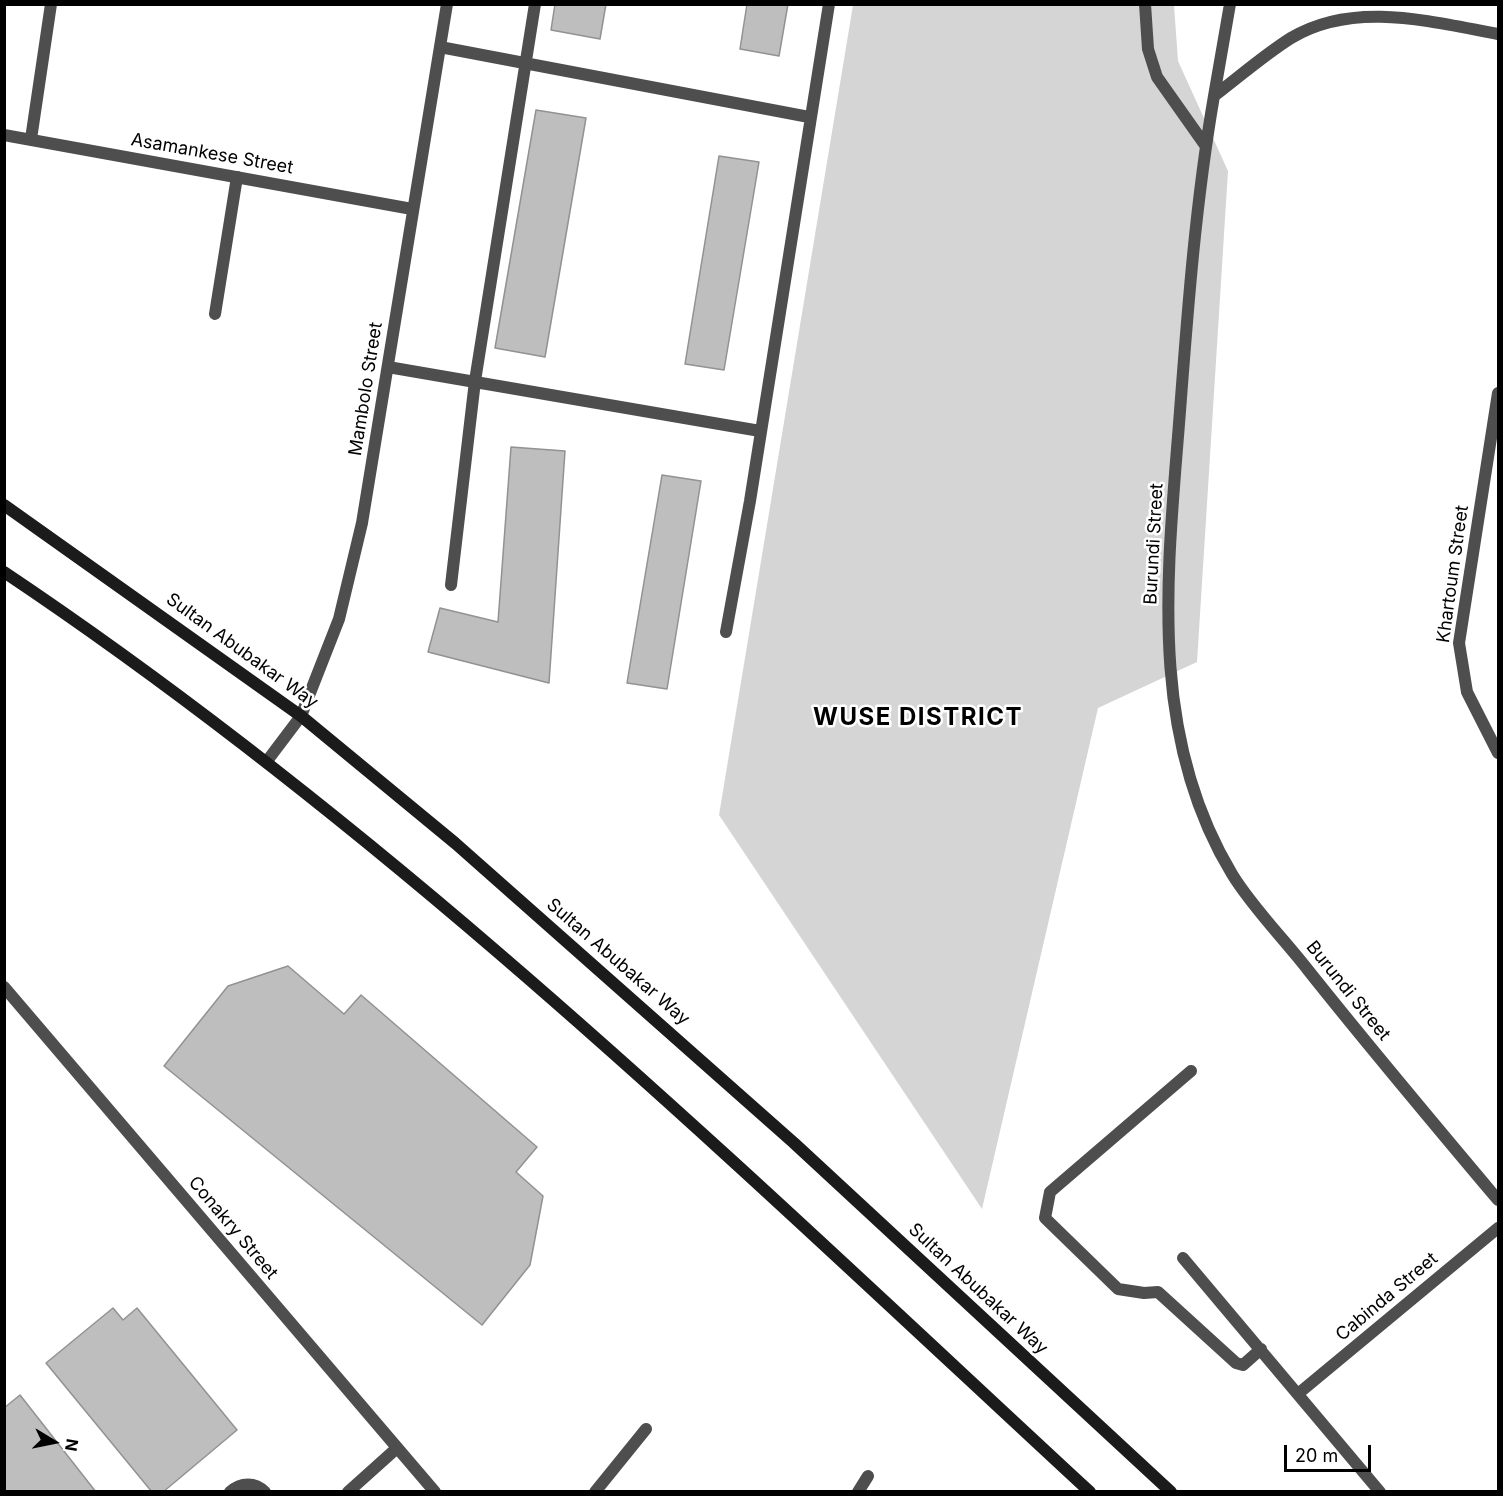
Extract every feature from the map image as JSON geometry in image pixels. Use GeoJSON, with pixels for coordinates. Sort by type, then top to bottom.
{"type":"FeatureCollection","features":[{"type":"Feature","properties":{"kind":"main road","name":"Sultan Abubakar Way"},"geometry":{"type":"LineString","coordinates":[[4,505],[78,555],[301,716],[455,843],[600,968],[794,1143],[1171,1491]]}},
{"type":"Feature","properties":{"kind":"main road"},"geometry":{"type":"LineString","coordinates":[[4,572],[267,761],[415,880],[656,1092],[1090,1491]]}},
{"type":"Feature","properties":{"kind":"street"},"geometry":{"type":"LineString","coordinates":[[31,139],[51,4]]}},
{"type":"Feature","properties":{"kind":"street","name":"Mambolo Street"},"geometry":{"type":"LineString","coordinates":[[267,761],[301,716],[339,619],[362,523],[447,4]]}},
{"type":"Feature","properties":{"kind":"street"},"geometry":{"type":"LineString","coordinates":[[451,585],[475,381],[535,4]]}},
{"type":"Feature","properties":{"kind":"street"},"geometry":{"type":"LineString","coordinates":[[726,632],[829,4]]}},
{"type":"Feature","properties":{"kind":"street"},"geometry":{"type":"LineString","coordinates":[[1145,4],[1148,49],[1157,77],[1205,145]]}},
{"type":"Feature","properties":{"kind":"street","name":"Burundi Street"},"geometry":{"type":"LineString","coordinates":[[1230,4],[1205,145],[1188,306],[1167,594],[1173,707],[1197,800],[1233,875],[1373,1051],[1498,1200]]}},
{"type":"Feature","properties":{"kind":"street"},"geometry":{"type":"LineString","coordinates":[[1214,96],[1293,37],[1347,16],[1408,17],[1498,34]]}},
{"type":"Feature","properties":{"kind":"street"},"geometry":{"type":"LineString","coordinates":[[440,47],[809,117]]}},
{"type":"Feature","properties":{"kind":"street","name":"Asamankese Street"},"geometry":{"type":"LineString","coordinates":[[4,135],[412,209]]}},
{"type":"Feature","properties":{"kind":"street"},"geometry":{"type":"LineString","coordinates":[[215,314],[237,177]]}},
{"type":"Feature","properties":{"kind":"street"},"geometry":{"type":"LineString","coordinates":[[388,367],[760,431]]}},
{"type":"Feature","properties":{"kind":"street","name":"Khartoum Street"},"geometry":{"type":"LineString","coordinates":[[1498,393],[1459,643],[1467,692],[1498,753]]}},
{"type":"Feature","properties":{"kind":"street","name":"Conakry Street"},"geometry":{"type":"LineString","coordinates":[[4,987],[435,1491]]}},
{"type":"Feature","properties":{"kind":"street"},"geometry":{"type":"LineString","coordinates":[[1191,1071],[1050,1192],[1045,1218],[1118,1289],[1144,1293],[1158,1292],[1236,1363],[1243,1365],[1261,1349]]}},
{"type":"Feature","properties":{"kind":"street","name":"Cabinda Street"},"geometry":{"type":"LineString","coordinates":[[1299,1393],[1498,1228]]}},
{"type":"Feature","properties":{"kind":"street"},"geometry":{"type":"LineString","coordinates":[[1183,1258],[1380,1491]]}},
{"type":"Feature","properties":{"kind":"street"},"geometry":{"type":"LineString","coordinates":[[595,1491],[646,1429]]}},
{"type":"Feature","properties":{"kind":"street"},"geometry":{"type":"LineString","coordinates":[[348,1491],[397,1448]]}},
{"type":"Feature","properties":{"kind":"street"},"geometry":{"type":"LineString","coordinates":[[858,1491],[868,1476]]}},
{"type":"Feature","properties":{"kind":"street"},"geometry":{"type":"LineString","coordinates":[[230,1491],[248,1484],[259,1485],[265,1491]]}},
{"type":"Feature","properties":{"kind":"shaded area"},"geometry":{"type":"Polygon","coordinates":[[[853,5],[1174,5],[1178,61],[1228,171],[1197,662],[1098,708],[982,1209],[719,815],[853,5]]]}},
{"type":"Feature","properties":{"kind":"building"},"geometry":{"type":"Polygon","coordinates":[[[555,4],[606,4],[600,39],[551,30],[555,4]]]}},
{"type":"Feature","properties":{"kind":"building"},"geometry":{"type":"Polygon","coordinates":[[[747,4],[788,4],[779,56],[740,49],[747,4]]]}},
{"type":"Feature","properties":{"kind":"building"},"geometry":{"type":"Polygon","coordinates":[[[536,110],[586,118],[545,357],[495,348],[536,110]]]}},
{"type":"Feature","properties":{"kind":"building"},"geometry":{"type":"Polygon","coordinates":[[[719,156],[759,162],[724,370],[685,364],[719,156]]]}},
{"type":"Feature","properties":{"kind":"building"},"geometry":{"type":"Polygon","coordinates":[[[511,447],[565,451],[549,683],[428,652],[440,608],[498,622],[511,447]]]}},
{"type":"Feature","properties":{"kind":"building"},"geometry":{"type":"Polygon","coordinates":[[[662,475],[701,481],[667,689],[627,683],[662,475]]]}},
{"type":"Feature","properties":{"kind":"building"},"geometry":{"type":"Polygon","coordinates":[[[288,966],[344,1014],[361,995],[537,1147],[516,1172],[543,1196],[530,1265],[482,1325],[164,1066],[228,986],[288,966]]]}},
{"type":"Feature","properties":{"kind":"building"},"geometry":{"type":"Polygon","coordinates":[[[113,1308],[123,1320],[137,1308],[237,1430],[163,1492],[152,1492],[46,1363],[113,1308]]]}},
{"type":"Feature","properties":{"kind":"building"},"geometry":{"type":"Polygon","coordinates":[[[20,1395],[96,1492],[4,1492],[4,1408],[20,1395]]]}},
{"type":"Feature","properties":{"kind":"district","name":"WUSE DISTRICT"},"geometry":{"type":"Point","coordinates":[918,718]}}]}
